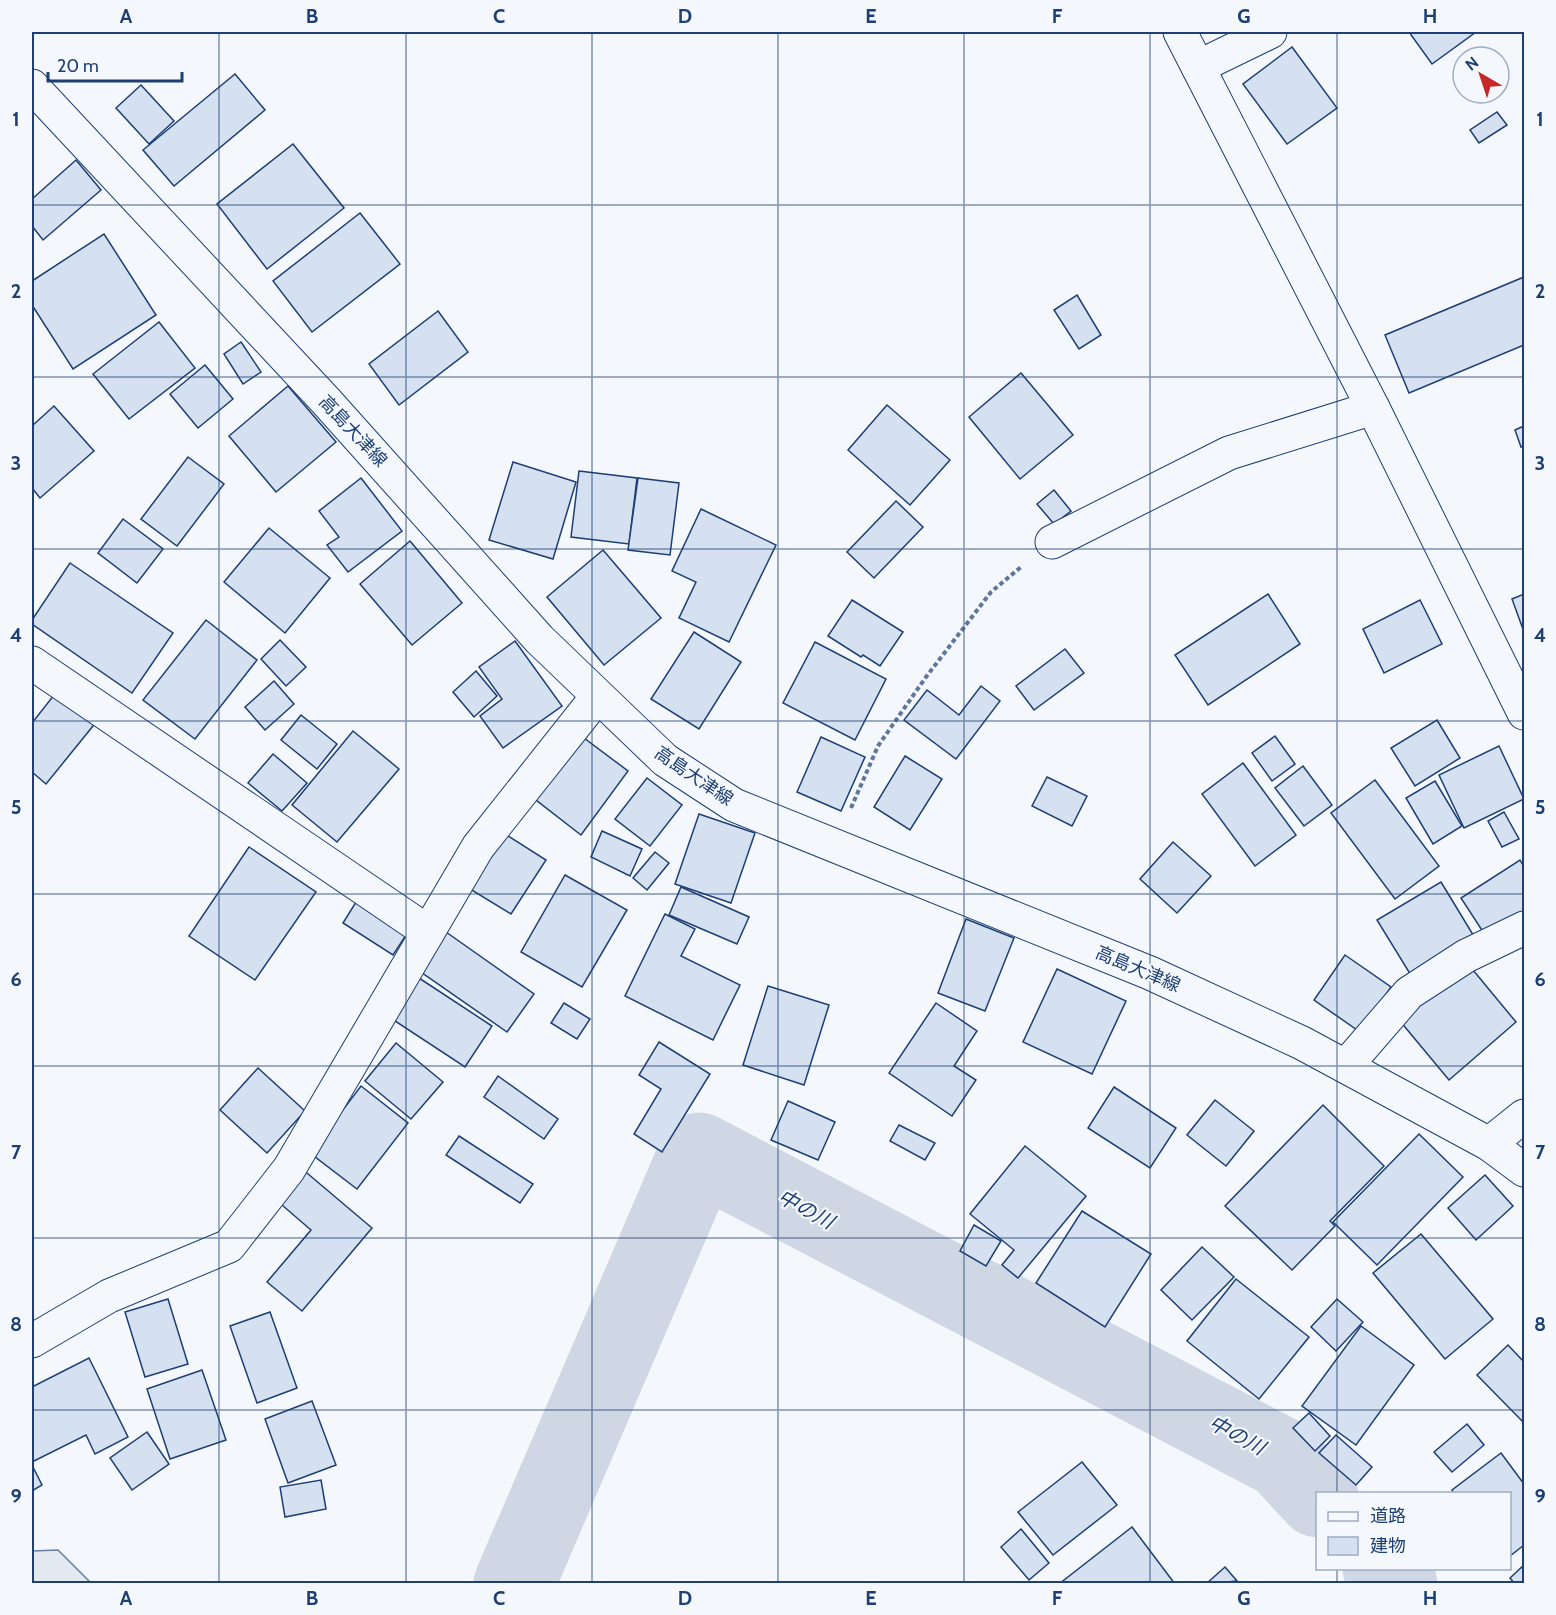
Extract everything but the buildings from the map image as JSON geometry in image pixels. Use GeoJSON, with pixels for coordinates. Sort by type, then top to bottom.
{"type":"FeatureCollection","features":[{"type":"Feature","properties":{"kind":"street"},"geometry":{"type":"LineString","coordinates":[[1180,32],[1373,408],[1524,713]]}},
{"type":"Feature","properties":{"kind":"street"},"geometry":{"type":"LineString","coordinates":[[1198,67],[1270,32]]}},
{"type":"Feature","properties":{"kind":"street","name":"高島大津線"},"geometry":{"type":"LineString","coordinates":[[32,86],[334,409],[539,639],[665,760],[734,805],[1150,973],[1302,1042],[1489,1144],[1524,1170]]}},
{"type":"Feature","properties":{"kind":"street"},"geometry":{"type":"LineString","coordinates":[[1052,542],[1229,453],[1373,408]]}},
{"type":"Feature","properties":{"kind":"street"},"geometry":{"type":"LineString","coordinates":[[32,663],[428,932]]}},
{"type":"Feature","properties":{"kind":"street"},"geometry":{"type":"LineString","coordinates":[[32,1341],[109,1296],[229,1246],[289,1169],[478,847],[597,697]]}},
{"type":"Feature","properties":{"kind":"street"},"geometry":{"type":"LineString","coordinates":[[1346,1066],[1409,993],[1466,956],[1524,928]]}},
{"type":"Feature","properties":{"kind":"street"},"geometry":{"type":"LineString","coordinates":[[1489,1144],[1524,1116]]}},
{"type":"Feature","properties":{"kind":"path"},"geometry":{"type":"LineString","coordinates":[[834,846],[878,746],[926,676],[991,592],[1052,542]]}},
{"type":"Feature","properties":{"kind":"shaded area"},"geometry":{"type":"Polygon","coordinates":[[[58,1550],[91,1583],[32,1583],[32,1551],[58,1550]]]}},
{"type":"Feature","properties":{"kind":"waterway","name":"中の川"},"geometry":{"type":"LineString","coordinates":[[514,1584],[699,1153],[1282,1458],[1316,1495]]}},
{"type":"Feature","properties":{"kind":"waterway","name":"中の川"},"geometry":{"type":"LineString","coordinates":[[1385,1570],[1397,1584]]}}]}
